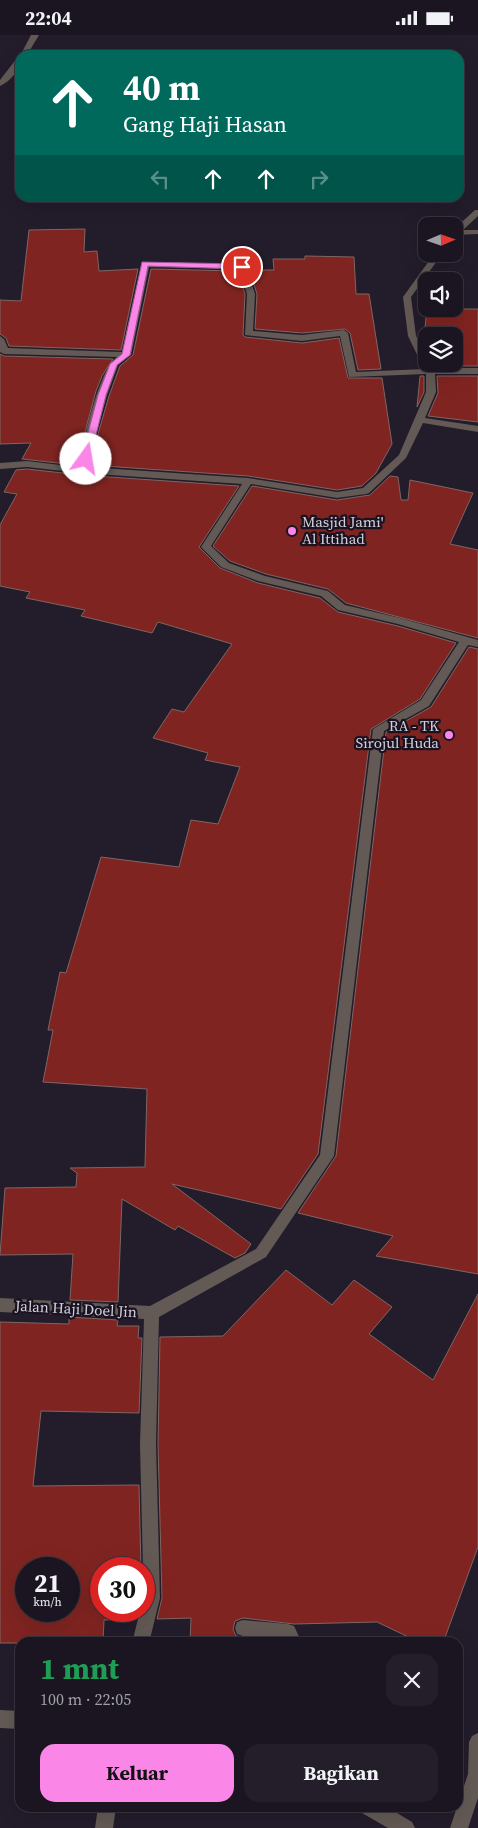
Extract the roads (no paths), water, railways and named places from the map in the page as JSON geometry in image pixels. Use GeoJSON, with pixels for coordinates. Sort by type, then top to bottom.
{"type":"FeatureCollection","features":[{"type":"Feature","properties":{"kind":"street"},"geometry":{"type":"LineString","coordinates":[[26,50],[35,35]]}},
{"type":"Feature","properties":{"kind":"street"},"geometry":{"type":"LineString","coordinates":[[0,84],[15,68]]}},
{"type":"Feature","properties":{"kind":"street"},"geometry":{"type":"LineString","coordinates":[[463,224],[478,212]]}},
{"type":"Feature","properties":{"kind":"street"},"geometry":{"type":"LineString","coordinates":[[463,232],[478,232]]}},
{"type":"Feature","properties":{"kind":"street"},"geometry":{"type":"LineString","coordinates":[[418,347],[412,336],[407,297],[432,263]]}},
{"type":"Feature","properties":{"kind":"street"},"geometry":{"type":"LineString","coordinates":[[81,470],[102,395],[114,364],[126,355],[145,264],[242,267],[251,294],[248,333],[302,338],[344,333],[352,375],[418,367]]}},
{"type":"Feature","properties":{"kind":"street"},"geometry":{"type":"LineString","coordinates":[[0,339],[4,351],[126,355]]}},
{"type":"Feature","properties":{"kind":"street"},"geometry":{"type":"LineString","coordinates":[[463,370],[478,371]]}},
{"type":"Feature","properties":{"kind":"street"},"geometry":{"type":"LineString","coordinates":[[0,466],[27,464],[81,470],[248,481],[337,495],[366,491],[403,456],[431,392],[429,372]]}},
{"type":"Feature","properties":{"kind":"street"},"geometry":{"type":"LineString","coordinates":[[420,420],[478,429]]}},
{"type":"Feature","properties":{"kind":"street"},"geometry":{"type":"LineString","coordinates":[[248,481],[206,547],[225,565],[262,579],[324,593],[342,608],[400,621],[478,644]]}},
{"type":"Feature","properties":{"kind":"street"},"geometry":{"type":"LineString","coordinates":[[142,1637],[152,1598],[148,1444],[152,1313],[261,1253],[327,1156],[379,729],[426,703],[465,641]]}},
{"type":"Feature","properties":{"kind":"street","name":"Jalan Haji Doel Jin"},"geometry":{"type":"LineString","coordinates":[[0,1305],[152,1313]]}},
{"type":"Feature","properties":{"kind":"street"},"geometry":{"type":"LineString","coordinates":[[242,1628],[288,1632],[291,1637]]}},
{"type":"Feature","properties":{"kind":"street"},"geometry":{"type":"LineString","coordinates":[[0,1719],[15,1720]]}},
{"type":"Feature","properties":{"kind":"street"},"geometry":{"type":"LineString","coordinates":[[459,1828],[477,1774],[478,1743]]}},
{"type":"Feature","properties":{"kind":"street"},"geometry":{"type":"LineString","coordinates":[[104,1828],[106,1812]]}},
{"type":"Feature","properties":{"kind":"street"},"geometry":{"type":"LineString","coordinates":[[377,1812],[406,1828]]}},
{"type":"Feature","properties":{"kind":"place","name":"Masjid Jami' Al Ittihad"},"geometry":{"type":"Point","coordinates":[292,531]}},
{"type":"Feature","properties":{"kind":"place","name":"RA - TK Sirojul Huda"},"geometry":{"type":"Point","coordinates":[449,735]}}]}
